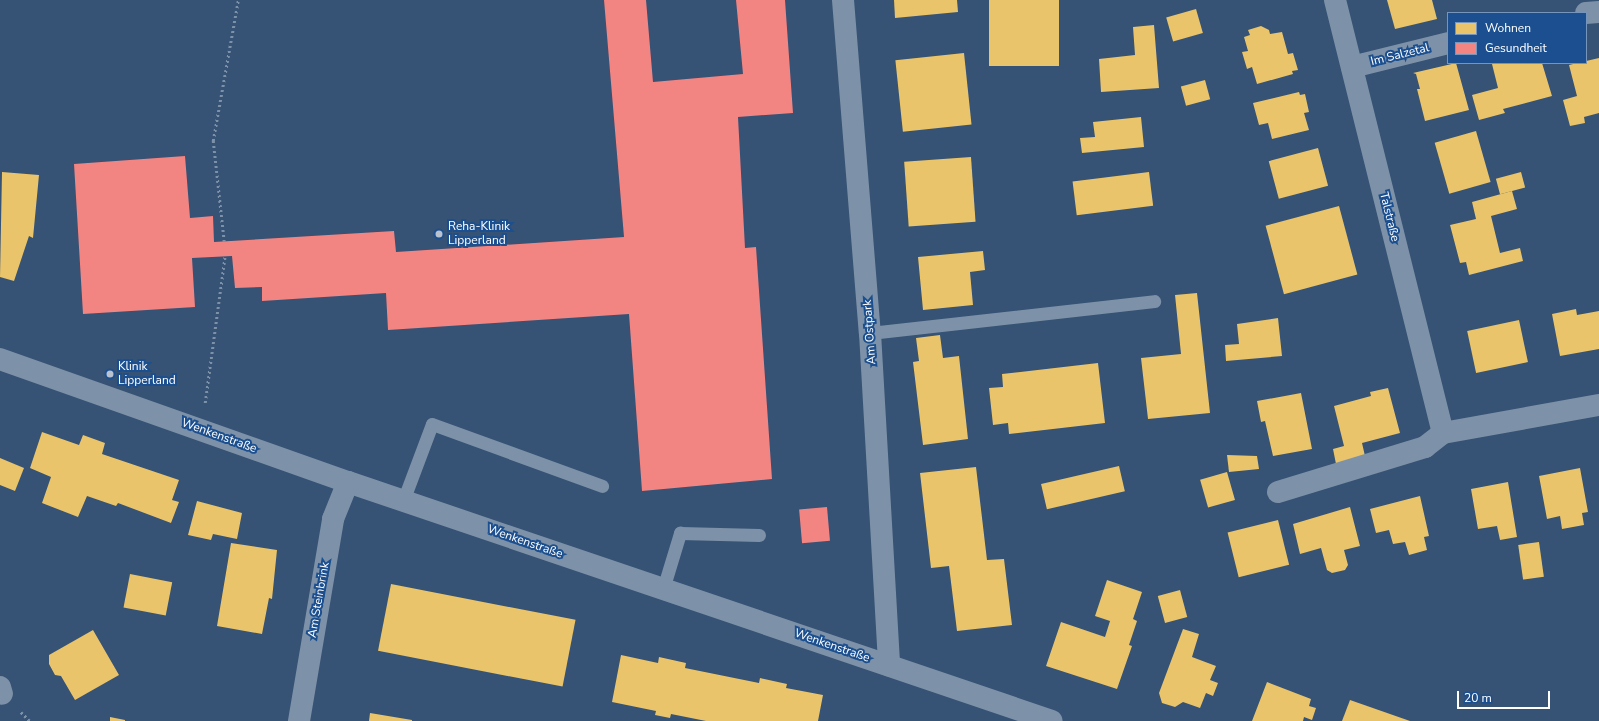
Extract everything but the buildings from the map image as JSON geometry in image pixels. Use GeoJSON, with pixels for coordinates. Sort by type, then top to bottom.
{"type":"FeatureCollection","features":[{"type":"Feature","properties":{"kind":"street","name":"Am Ostpark"},"geometry":{"type":"LineString","coordinates":[[843,0],[870,333],[889,665]]}},
{"type":"Feature","properties":{"kind":"street","name":"Talstraße"},"geometry":{"type":"LineString","coordinates":[[1336,0],[1443,433]]}},
{"type":"Feature","properties":{"kind":"street"},"geometry":{"type":"LineString","coordinates":[[1587,13],[1599,12]]}},
{"type":"Feature","properties":{"kind":"street","name":"Im Salzetal"},"geometry":{"type":"LineString","coordinates":[[1352,67],[1447,43]]}},
{"type":"Feature","properties":{"kind":"street","name":"Wenkenstraße"},"geometry":{"type":"LineString","coordinates":[[0,359],[403,501],[1052,721]]}},
{"type":"Feature","properties":{"kind":"street"},"geometry":{"type":"LineString","coordinates":[[1278,492],[1425,447],[1443,433],[1599,405]]}},
{"type":"Feature","properties":{"kind":"street","name":"Am Steinbrink"},"geometry":{"type":"LineString","coordinates":[[299,721],[333,519],[348,482]]}},
{"type":"Feature","properties":{"kind":"lane"},"geometry":{"type":"LineString","coordinates":[[870,333],[1154,301]]}},
{"type":"Feature","properties":{"kind":"lane"},"geometry":{"type":"LineString","coordinates":[[403,501],[432,424],[602,486]]}},
{"type":"Feature","properties":{"kind":"lane"},"geometry":{"type":"LineString","coordinates":[[663,589],[680,533],[759,535]]}},
{"type":"Feature","properties":{"kind":"path"},"geometry":{"type":"LineString","coordinates":[[224,242],[213,141],[238,0]]}},
{"type":"Feature","properties":{"kind":"path"},"geometry":{"type":"LineString","coordinates":[[198,428],[204,409],[225,256]]}},
{"type":"Feature","properties":{"kind":"place","name":"Reha-Klinik Lipperland"},"geometry":{"type":"Point","coordinates":[439,234]}},
{"type":"Feature","properties":{"kind":"place","name":"Klinik Lipperland"},"geometry":{"type":"Point","coordinates":[110,374]}}]}
